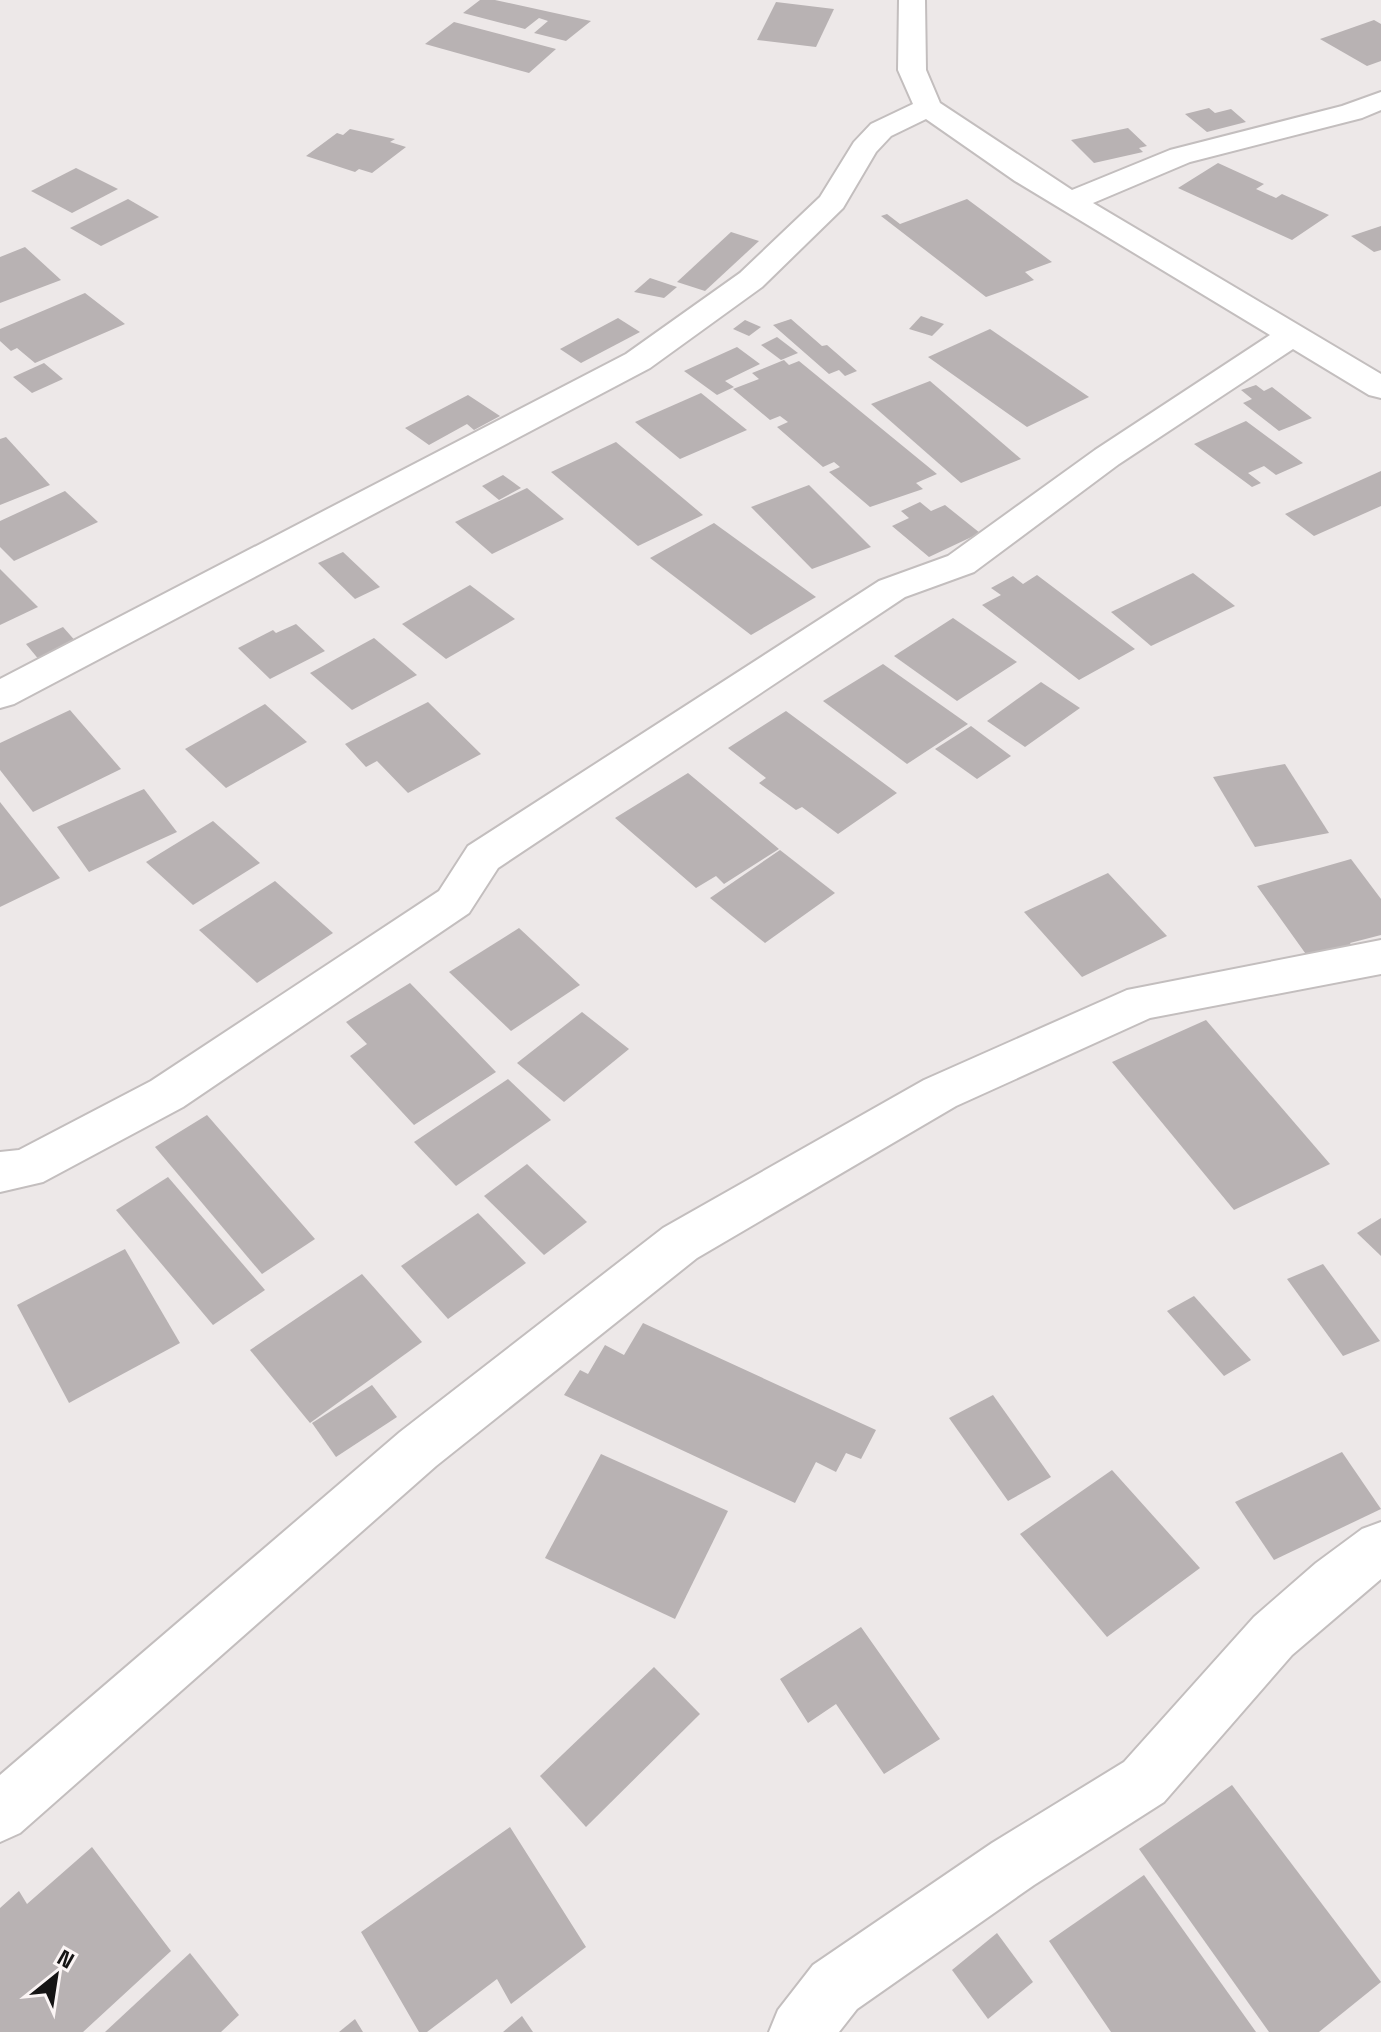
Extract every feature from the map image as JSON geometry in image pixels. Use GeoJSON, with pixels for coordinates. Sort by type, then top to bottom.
{"type":"FeatureCollection","features":[{"type":"Feature","properties":{"kind":"street"},"geometry":{"type":"LineString","coordinates":[[912,0],[912,70],[928,107],[1069,202],[1291,336],[1378,384]]}},
{"type":"Feature","properties":{"kind":"street"},"geometry":{"type":"LineString","coordinates":[[1069,202],[1180,156],[1352,112],[1381,100]]}},
{"type":"Feature","properties":{"kind":"street"},"geometry":{"type":"LineString","coordinates":[[0,695],[638,361],[751,280],[832,202],[864,148],[881,130],[928,107]]}},
{"type":"Feature","properties":{"kind":"street"},"geometry":{"type":"LineString","coordinates":[[0,1172],[27,1168],[167,1094],[454,902],[483,857],[892,589],[961,564],[1107,457],[1291,336]]}},
{"type":"Feature","properties":{"kind":"street"},"geometry":{"type":"LineString","coordinates":[[0,1813],[418,1449],[680,1243],[940,1093],[1142,1002],[1381,957]]}},
{"type":"Feature","properties":{"kind":"street"},"geometry":{"type":"LineString","coordinates":[[800,2032],[835,1987],[1013,1864],[1144,1782],[1273,1636],[1335,1581],[1381,1547]]}},
{"type":"Feature","properties":{"kind":"building"},"geometry":{"type":"Polygon","coordinates":[[[480,0],[495,0],[591,21],[566,41],[534,33],[548,21],[539,18],[525,29],[463,13],[480,0]]]}},
{"type":"Feature","properties":{"kind":"building"},"geometry":{"type":"Polygon","coordinates":[[[776,2],[834,9],[816,47],[757,40],[776,2]]]}},
{"type":"Feature","properties":{"kind":"building"},"geometry":{"type":"Polygon","coordinates":[[[1374,20],[1381,24],[1381,61],[1367,66],[1320,39],[1374,20]]]}},
{"type":"Feature","properties":{"kind":"building"},"geometry":{"type":"Polygon","coordinates":[[[454,22],[556,49],[529,73],[425,44],[454,22]]]}},
{"type":"Feature","properties":{"kind":"building"},"geometry":{"type":"Polygon","coordinates":[[[1209,108],[1215,113],[1231,109],[1246,122],[1207,132],[1185,114],[1209,108]]]}},
{"type":"Feature","properties":{"kind":"building"},"geometry":{"type":"Polygon","coordinates":[[[1128,128],[1147,146],[1139,148],[1143,152],[1094,163],[1071,140],[1128,128]]]}},
{"type":"Feature","properties":{"kind":"building"},"geometry":{"type":"Polygon","coordinates":[[[350,129],[395,139],[390,142],[406,147],[372,173],[359,169],[355,172],[306,156],[337,133],[343,135],[350,129]]]}},
{"type":"Feature","properties":{"kind":"building"},"geometry":{"type":"Polygon","coordinates":[[[1218,163],[1264,184],[1256,189],[1276,198],[1282,194],[1329,215],[1292,240],[1178,188],[1218,163]]]}},
{"type":"Feature","properties":{"kind":"building"},"geometry":{"type":"Polygon","coordinates":[[[76,168],[118,189],[72,213],[31,191],[76,168]]]}},
{"type":"Feature","properties":{"kind":"building"},"geometry":{"type":"Polygon","coordinates":[[[128,199],[159,217],[101,246],[70,228],[128,199]]]}},
{"type":"Feature","properties":{"kind":"building"},"geometry":{"type":"Polygon","coordinates":[[[967,199],[1052,262],[1025,272],[1034,280],[986,297],[881,216],[887,214],[900,224],[967,199]]]}},
{"type":"Feature","properties":{"kind":"building"},"geometry":{"type":"Polygon","coordinates":[[[1381,226],[1381,250],[1374,252],[1351,236],[1381,226]]]}},
{"type":"Feature","properties":{"kind":"building"},"geometry":{"type":"Polygon","coordinates":[[[731,232],[759,241],[705,291],[677,282],[731,232]]]}},
{"type":"Feature","properties":{"kind":"building"},"geometry":{"type":"Polygon","coordinates":[[[25,247],[61,280],[0,303],[0,257],[25,247]]]}},
{"type":"Feature","properties":{"kind":"building"},"geometry":{"type":"Polygon","coordinates":[[[650,278],[677,287],[664,298],[634,292],[650,278]]]}},
{"type":"Feature","properties":{"kind":"building"},"geometry":{"type":"Polygon","coordinates":[[[85,293],[125,324],[35,363],[17,348],[11,351],[0,341],[0,329],[85,293]]]}},
{"type":"Feature","properties":{"kind":"building"},"geometry":{"type":"Polygon","coordinates":[[[921,316],[944,324],[932,336],[909,329],[921,316]]]}},
{"type":"Feature","properties":{"kind":"building"},"geometry":{"type":"Polygon","coordinates":[[[618,318],[640,332],[581,363],[560,349],[618,318]]]}},
{"type":"Feature","properties":{"kind":"building"},"geometry":{"type":"Polygon","coordinates":[[[791,319],[857,371],[845,376],[839,370],[829,374],[773,325],[791,319]]]}},
{"type":"Feature","properties":{"kind":"building"},"geometry":{"type":"Polygon","coordinates":[[[745,320],[761,327],[749,336],[733,329],[745,320]]]}},
{"type":"Feature","properties":{"kind":"building"},"geometry":{"type":"Polygon","coordinates":[[[990,329],[1089,397],[1027,427],[928,357],[990,329]]]}},
{"type":"Feature","properties":{"kind":"building"},"geometry":{"type":"Polygon","coordinates":[[[777,337],[798,353],[781,360],[761,345],[777,337]]]}},
{"type":"Feature","properties":{"kind":"building"},"geometry":{"type":"Polygon","coordinates":[[[737,347],[760,364],[725,381],[734,387],[717,395],[684,371],[737,347]]]}},
{"type":"Feature","properties":{"kind":"building"},"geometry":{"type":"Polygon","coordinates":[[[784,360],[789,365],[799,361],[937,474],[916,483],[923,489],[870,507],[829,472],[840,467],[834,462],[823,467],[777,427],[788,422],[780,416],[770,420],[733,389],[759,379],[752,373],[784,360]]]}},
{"type":"Feature","properties":{"kind":"building"},"geometry":{"type":"Polygon","coordinates":[[[44,363],[63,379],[32,393],[13,377],[44,363]]]}},
{"type":"Feature","properties":{"kind":"building"},"geometry":{"type":"Polygon","coordinates":[[[930,381],[1021,459],[961,483],[871,404],[930,381]]]}},
{"type":"Feature","properties":{"kind":"building"},"geometry":{"type":"Polygon","coordinates":[[[1256,385],[1264,391],[1272,387],[1312,418],[1279,431],[1243,403],[1252,399],[1241,390],[1256,385]]]}},
{"type":"Feature","properties":{"kind":"building"},"geometry":{"type":"Polygon","coordinates":[[[701,393],[747,430],[680,459],[635,422],[701,393]]]}},
{"type":"Feature","properties":{"kind":"building"},"geometry":{"type":"Polygon","coordinates":[[[468,395],[500,416],[474,430],[467,424],[429,445],[405,428],[468,395]]]}},
{"type":"Feature","properties":{"kind":"building"},"geometry":{"type":"Polygon","coordinates":[[[1246,421],[1303,463],[1276,475],[1264,466],[1248,473],[1261,483],[1252,487],[1194,444],[1246,421]]]}},
{"type":"Feature","properties":{"kind":"building"},"geometry":{"type":"Polygon","coordinates":[[[6,437],[50,485],[0,505],[0,439],[6,437]]]}},
{"type":"Feature","properties":{"kind":"building"},"geometry":{"type":"Polygon","coordinates":[[[616,442],[703,515],[638,546],[551,472],[616,442]]]}},
{"type":"Feature","properties":{"kind":"building"},"geometry":{"type":"Polygon","coordinates":[[[1381,471],[1381,506],[1314,536],[1285,514],[1381,471]]]}},
{"type":"Feature","properties":{"kind":"building"},"geometry":{"type":"Polygon","coordinates":[[[503,475],[521,488],[499,500],[482,486],[503,475]]]}},
{"type":"Feature","properties":{"kind":"building"},"geometry":{"type":"Polygon","coordinates":[[[809,485],[871,547],[812,569],[751,507],[809,485]]]}},
{"type":"Feature","properties":{"kind":"building"},"geometry":{"type":"Polygon","coordinates":[[[527,488],[564,519],[492,554],[455,522],[527,488]]]}},
{"type":"Feature","properties":{"kind":"building"},"geometry":{"type":"Polygon","coordinates":[[[65,491],[98,522],[14,561],[0,547],[0,521],[65,491]]]}},
{"type":"Feature","properties":{"kind":"building"},"geometry":{"type":"Polygon","coordinates":[[[920,502],[931,511],[945,505],[980,533],[929,557],[892,526],[909,518],[901,511],[920,502]]]}},
{"type":"Feature","properties":{"kind":"building"},"geometry":{"type":"Polygon","coordinates":[[[714,523],[816,597],[751,635],[650,558],[714,523]]]}},
{"type":"Feature","properties":{"kind":"building"},"geometry":{"type":"Polygon","coordinates":[[[343,552],[380,587],[355,599],[318,563],[343,552]]]}},
{"type":"Feature","properties":{"kind":"building"},"geometry":{"type":"Polygon","coordinates":[[[0,569],[38,607],[0,625],[0,569]]]}},
{"type":"Feature","properties":{"kind":"building"},"geometry":{"type":"Polygon","coordinates":[[[1193,573],[1235,606],[1151,646],[1111,612],[1193,573]]]}},
{"type":"Feature","properties":{"kind":"building"},"geometry":{"type":"Polygon","coordinates":[[[1037,575],[1135,649],[1079,680],[982,605],[1001,595],[991,588],[1013,576],[1023,584],[1037,575]]]}},
{"type":"Feature","properties":{"kind":"building"},"geometry":{"type":"Polygon","coordinates":[[[470,585],[515,619],[446,659],[402,624],[470,585]]]}},
{"type":"Feature","properties":{"kind":"building"},"geometry":{"type":"Polygon","coordinates":[[[953,618],[1017,662],[957,701],[894,656],[953,618]]]}},
{"type":"Feature","properties":{"kind":"building"},"geometry":{"type":"Polygon","coordinates":[[[296,624],[325,651],[270,679],[238,648],[273,630],[276,633],[296,624]]]}},
{"type":"Feature","properties":{"kind":"building"},"geometry":{"type":"Polygon","coordinates":[[[63,627],[78,644],[40,661],[26,644],[63,627]]]}},
{"type":"Feature","properties":{"kind":"building"},"geometry":{"type":"Polygon","coordinates":[[[374,638],[417,675],[352,710],[310,673],[374,638]]]}},
{"type":"Feature","properties":{"kind":"building"},"geometry":{"type":"Polygon","coordinates":[[[883,664],[968,724],[907,764],[823,701],[883,664]]]}},
{"type":"Feature","properties":{"kind":"building"},"geometry":{"type":"Polygon","coordinates":[[[1041,682],[1080,708],[1025,747],[987,721],[1041,682]]]}},
{"type":"Feature","properties":{"kind":"building"},"geometry":{"type":"Polygon","coordinates":[[[428,702],[481,754],[408,793],[377,761],[366,767],[345,744],[428,702]]]}},
{"type":"Feature","properties":{"kind":"building"},"geometry":{"type":"Polygon","coordinates":[[[265,704],[307,742],[226,788],[185,749],[265,704]]]}},
{"type":"Feature","properties":{"kind":"building"},"geometry":{"type":"Polygon","coordinates":[[[70,710],[121,769],[33,812],[0,770],[0,743],[70,710]]]}},
{"type":"Feature","properties":{"kind":"building"},"geometry":{"type":"Polygon","coordinates":[[[786,711],[897,793],[838,834],[802,807],[796,810],[759,783],[766,778],[728,748],[786,711]]]}},
{"type":"Feature","properties":{"kind":"building"},"geometry":{"type":"Polygon","coordinates":[[[971,726],[1011,756],[977,779],[935,749],[971,726]]]}},
{"type":"Feature","properties":{"kind":"building"},"geometry":{"type":"Polygon","coordinates":[[[1285,764],[1329,833],[1255,847],[1213,777],[1285,764]]]}},
{"type":"Feature","properties":{"kind":"building"},"geometry":{"type":"Polygon","coordinates":[[[688,773],[779,849],[724,884],[716,876],[696,888],[615,818],[688,773]]]}},
{"type":"Feature","properties":{"kind":"building"},"geometry":{"type":"Polygon","coordinates":[[[144,789],[177,832],[89,872],[57,827],[144,789]]]}},
{"type":"Feature","properties":{"kind":"building"},"geometry":{"type":"Polygon","coordinates":[[[0,802],[60,878],[0,907],[0,802]]]}},
{"type":"Feature","properties":{"kind":"building"},"geometry":{"type":"Polygon","coordinates":[[[213,821],[260,863],[193,905],[146,862],[213,821]]]}},
{"type":"Feature","properties":{"kind":"building"},"geometry":{"type":"Polygon","coordinates":[[[780,850],[835,893],[765,943],[710,898],[780,850]]]}},
{"type":"Feature","properties":{"kind":"building"},"geometry":{"type":"Polygon","coordinates":[[[1351,859],[1381,899],[1381,935],[1350,943],[1356,951],[1313,964],[1257,886],[1351,859]]]}},
{"type":"Feature","properties":{"kind":"building"},"geometry":{"type":"Polygon","coordinates":[[[1108,873],[1167,936],[1082,977],[1024,912],[1108,873]]]}},
{"type":"Feature","properties":{"kind":"building"},"geometry":{"type":"Polygon","coordinates":[[[275,881],[333,933],[257,983],[199,930],[275,881]]]}},
{"type":"Feature","properties":{"kind":"building"},"geometry":{"type":"Polygon","coordinates":[[[519,928],[580,985],[511,1031],[449,972],[519,928]]]}},
{"type":"Feature","properties":{"kind":"building"},"geometry":{"type":"Polygon","coordinates":[[[410,983],[496,1072],[414,1125],[350,1056],[367,1044],[346,1022],[410,983]]]}},
{"type":"Feature","properties":{"kind":"building"},"geometry":{"type":"Polygon","coordinates":[[[582,1012],[629,1049],[564,1102],[517,1063],[582,1012]]]}},
{"type":"Feature","properties":{"kind":"building"},"geometry":{"type":"Polygon","coordinates":[[[1206,1020],[1330,1164],[1234,1210],[1112,1062],[1206,1020]]]}},
{"type":"Feature","properties":{"kind":"building"},"geometry":{"type":"Polygon","coordinates":[[[508,1079],[551,1120],[456,1186],[414,1142],[508,1079]]]}},
{"type":"Feature","properties":{"kind":"building"},"geometry":{"type":"Polygon","coordinates":[[[207,1115],[315,1239],[262,1274],[155,1147],[207,1115]]]}},
{"type":"Feature","properties":{"kind":"building"},"geometry":{"type":"Polygon","coordinates":[[[527,1164],[587,1222],[544,1255],[484,1196],[527,1164]]]}},
{"type":"Feature","properties":{"kind":"building"},"geometry":{"type":"Polygon","coordinates":[[[168,1177],[265,1290],[213,1325],[116,1210],[168,1177]]]}},
{"type":"Feature","properties":{"kind":"building"},"geometry":{"type":"Polygon","coordinates":[[[478,1213],[526,1263],[448,1319],[401,1266],[478,1213]]]}},
{"type":"Feature","properties":{"kind":"building"},"geometry":{"type":"Polygon","coordinates":[[[1381,1218],[1381,1256],[1357,1233],[1381,1218]]]}},
{"type":"Feature","properties":{"kind":"building"},"geometry":{"type":"Polygon","coordinates":[[[125,1249],[180,1343],[69,1403],[17,1305],[125,1249]]]}},
{"type":"Feature","properties":{"kind":"building"},"geometry":{"type":"Polygon","coordinates":[[[1323,1264],[1380,1341],[1343,1356],[1287,1279],[1323,1264]]]}},
{"type":"Feature","properties":{"kind":"building"},"geometry":{"type":"Polygon","coordinates":[[[362,1274],[422,1342],[310,1423],[250,1350],[362,1274]]]}},
{"type":"Feature","properties":{"kind":"building"},"geometry":{"type":"Polygon","coordinates":[[[1194,1296],[1251,1360],[1224,1376],[1167,1311],[1194,1296]]]}},
{"type":"Feature","properties":{"kind":"building"},"geometry":{"type":"Polygon","coordinates":[[[643,1323],[876,1430],[861,1459],[846,1453],[836,1472],[816,1462],[795,1503],[564,1395],[580,1370],[588,1374],[605,1345],[624,1355],[643,1323]]]}},
{"type":"Feature","properties":{"kind":"building"},"geometry":{"type":"Polygon","coordinates":[[[372,1385],[397,1417],[336,1457],[312,1423],[372,1385]]]}},
{"type":"Feature","properties":{"kind":"building"},"geometry":{"type":"Polygon","coordinates":[[[993,1395],[1051,1477],[1008,1501],[949,1418],[993,1395]]]}},
{"type":"Feature","properties":{"kind":"building"},"geometry":{"type":"Polygon","coordinates":[[[1342,1452],[1381,1509],[1274,1560],[1235,1502],[1342,1452]]]}},
{"type":"Feature","properties":{"kind":"building"},"geometry":{"type":"Polygon","coordinates":[[[601,1454],[728,1511],[675,1619],[545,1558],[601,1454]]]}},
{"type":"Feature","properties":{"kind":"building"},"geometry":{"type":"Polygon","coordinates":[[[1112,1470],[1200,1568],[1107,1637],[1020,1534],[1112,1470]]]}},
{"type":"Feature","properties":{"kind":"building"},"geometry":{"type":"Polygon","coordinates":[[[861,1627],[940,1739],[884,1774],[836,1704],[808,1723],[780,1679],[861,1627]]]}},
{"type":"Feature","properties":{"kind":"building"},"geometry":{"type":"Polygon","coordinates":[[[654,1667],[700,1714],[586,1827],[540,1776],[654,1667]]]}},
{"type":"Feature","properties":{"kind":"building"},"geometry":{"type":"Polygon","coordinates":[[[1232,1785],[1381,1982],[1319,2032],[1269,2032],[1139,1849],[1232,1785]]]}},
{"type":"Feature","properties":{"kind":"building"},"geometry":{"type":"Polygon","coordinates":[[[510,1827],[586,1947],[511,2004],[497,1979],[427,2032],[419,2032],[361,1932],[510,1827]]]}},
{"type":"Feature","properties":{"kind":"building"},"geometry":{"type":"Polygon","coordinates":[[[92,1847],[171,1951],[83,2032],[0,2032],[0,1908],[19,1891],[27,1904],[92,1847]]]}},
{"type":"Feature","properties":{"kind":"building"},"geometry":{"type":"Polygon","coordinates":[[[1144,1875],[1256,2032],[1111,2032],[1049,1941],[1144,1875]]]}},
{"type":"Feature","properties":{"kind":"building"},"geometry":{"type":"Polygon","coordinates":[[[997,1933],[1033,1982],[988,2019],[952,1970],[997,1933]]]}},
{"type":"Feature","properties":{"kind":"building"},"geometry":{"type":"Polygon","coordinates":[[[190,1953],[239,2015],[221,2032],[105,2032],[190,1953]]]}},
{"type":"Feature","properties":{"kind":"building"},"geometry":{"type":"Polygon","coordinates":[[[522,2016],[533,2032],[503,2032],[522,2016]]]}},
{"type":"Feature","properties":{"kind":"building"},"geometry":{"type":"Polygon","coordinates":[[[355,2019],[363,2032],[339,2032],[355,2019]]]}}]}
